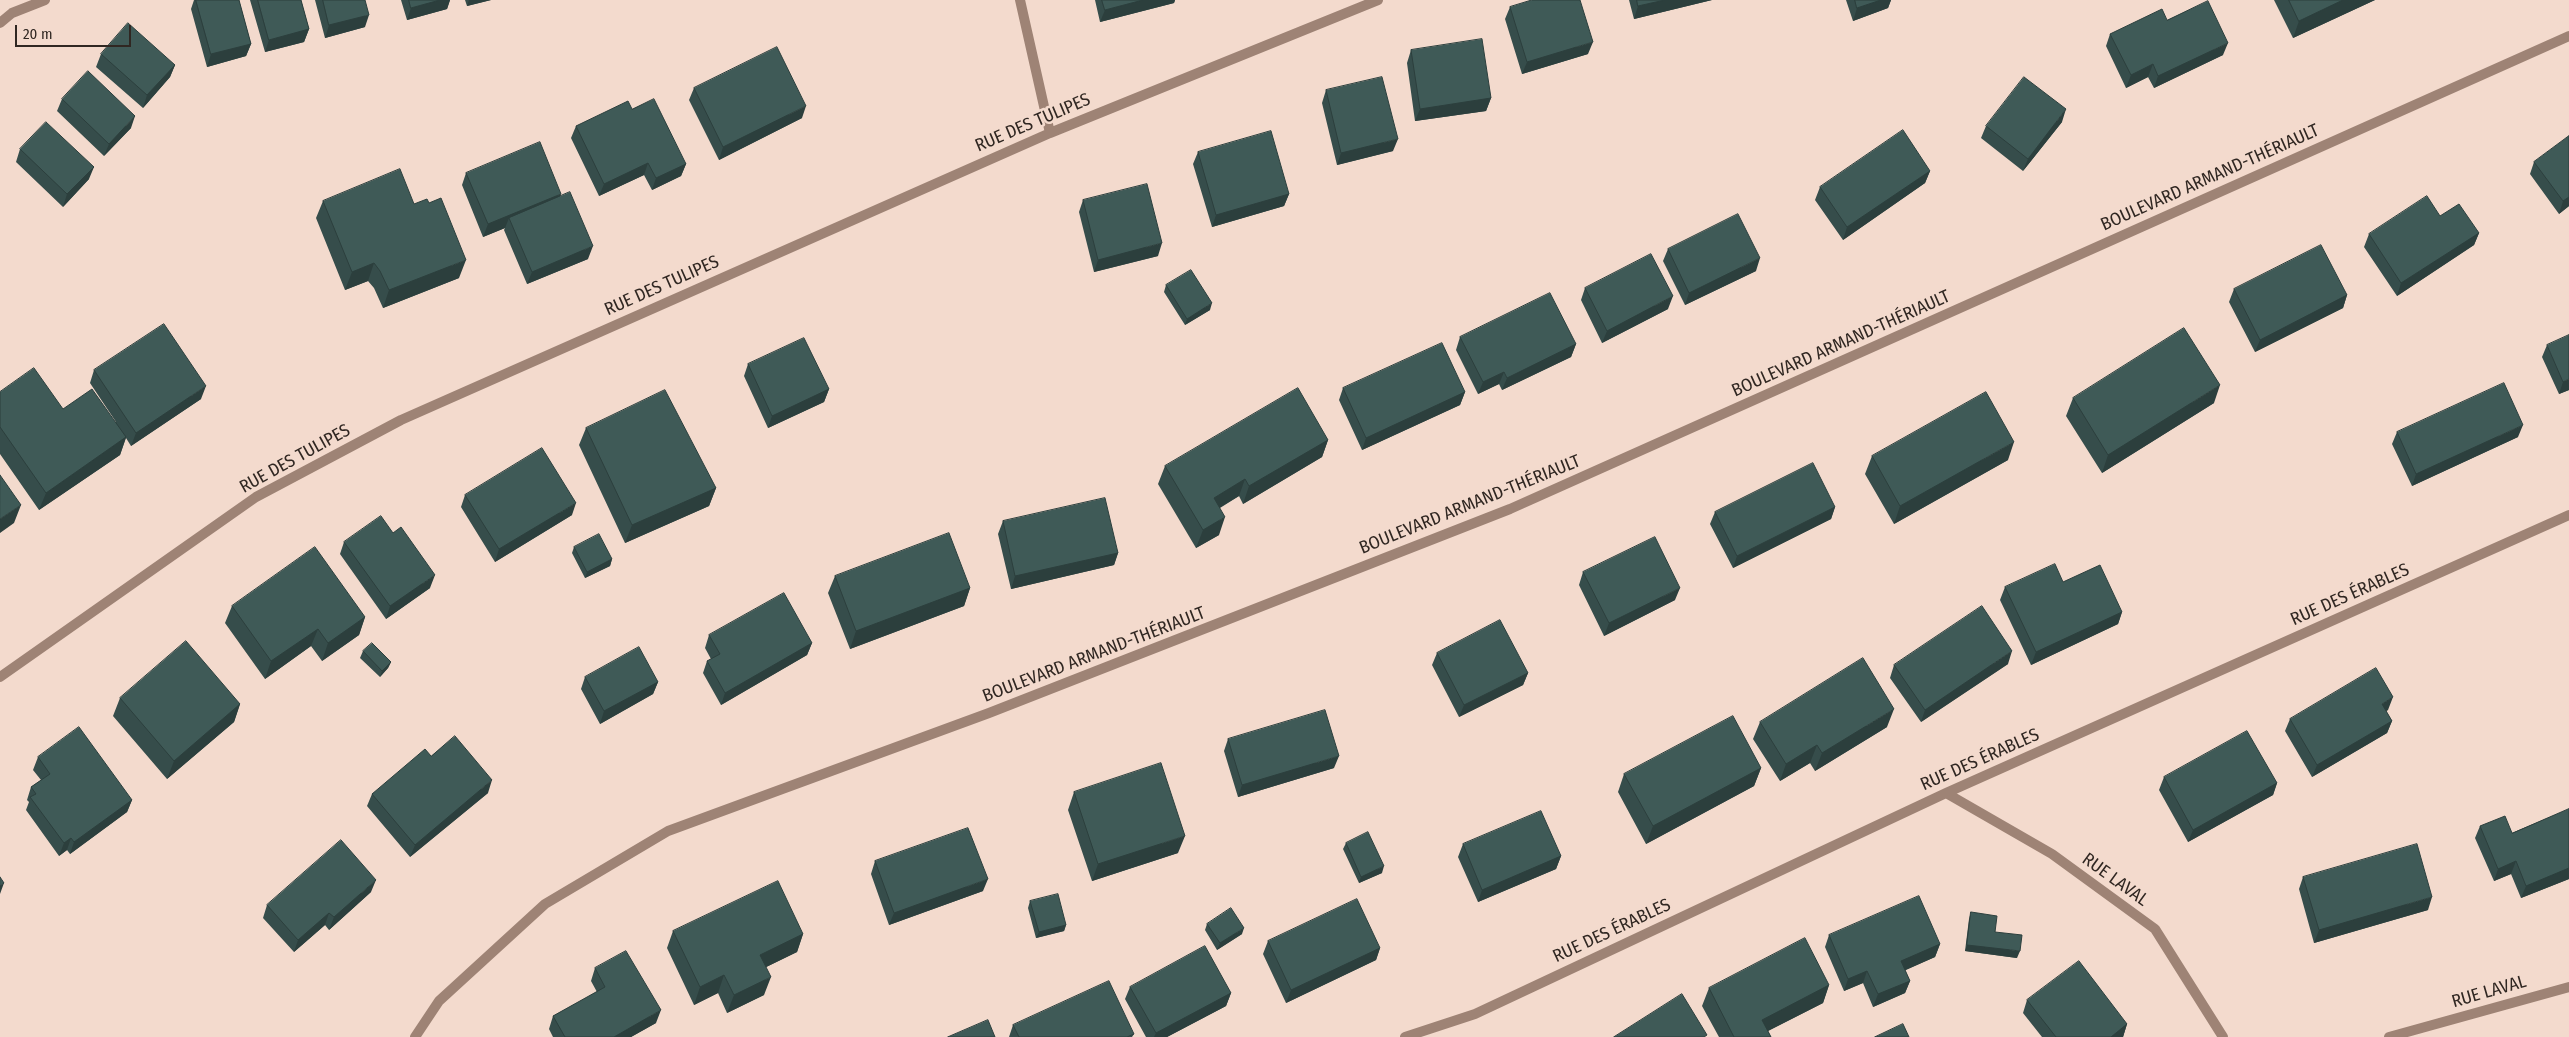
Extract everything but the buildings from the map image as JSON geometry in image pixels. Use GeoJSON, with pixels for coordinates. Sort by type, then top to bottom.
{"type":"FeatureCollection","features":[{"type":"Feature","properties":{"kind":"street"},"geometry":{"type":"LineString","coordinates":[[0,23],[12,13],[45,0]]}},
{"type":"Feature","properties":{"kind":"street"},"geometry":{"type":"LineString","coordinates":[[1020,0],[1050,133]]}},
{"type":"Feature","properties":{"kind":"street","name":"RUE DES TULIPES"},"geometry":{"type":"LineString","coordinates":[[0,677],[256,497],[401,420],[1050,133],[1378,0]]}},
{"type":"Feature","properties":{"kind":"street","name":"BOULEVARD ARMAND-THÉRIAULT"},"geometry":{"type":"LineString","coordinates":[[415,1037],[439,1001],[545,904],[668,831],[989,713],[1510,509],[2569,36]]}},
{"type":"Feature","properties":{"kind":"street","name":"RUE DES ÉRABLES"},"geometry":{"type":"LineString","coordinates":[[1405,1037],[1475,1014],[1946,793],[2569,516]]}},
{"type":"Feature","properties":{"kind":"street","name":"RUE LAVAL"},"geometry":{"type":"LineString","coordinates":[[1946,793],[2052,854],[2155,929],[2223,1037]]}},
{"type":"Feature","properties":{"kind":"street","name":"RUE LAVAL"},"geometry":{"type":"LineString","coordinates":[[2389,1037],[2569,987]]}}]}
